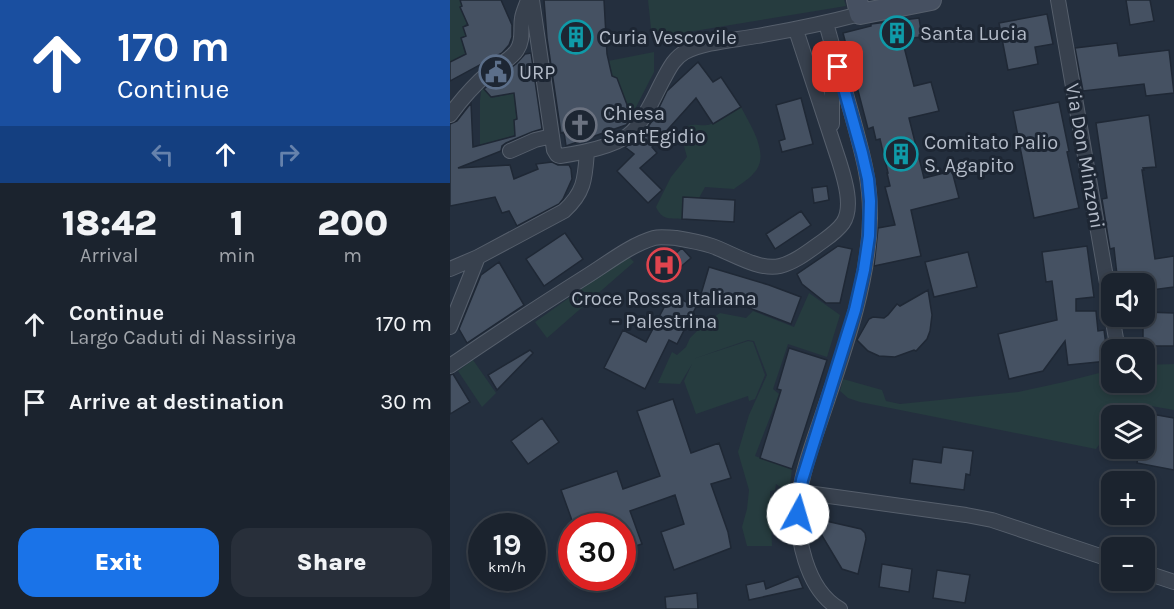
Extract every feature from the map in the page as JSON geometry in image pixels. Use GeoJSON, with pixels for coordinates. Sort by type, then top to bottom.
{"type":"FeatureCollection","features":[{"type":"Feature","properties":{"kind":"street"},"geometry":{"type":"LineString","coordinates":[[530,0],[557,155],[587,152],[621,140],[632,132],[671,65],[685,52],[707,45],[826,23],[858,7],[927,1]]}},
{"type":"Feature","properties":{"kind":"street"},"geometry":{"type":"LineString","coordinates":[[450,115],[475,84],[508,59],[517,49],[521,39],[522,16],[530,0]]}},
{"type":"Feature","properties":{"kind":"street"},"geometry":{"type":"LineString","coordinates":[[899,0],[927,1]]}},
{"type":"Feature","properties":{"kind":"street","name":"Via Don Minzoni"},"geometry":{"type":"LineString","coordinates":[[1058,0],[1105,273]]}},
{"type":"Feature","properties":{"kind":"street"},"geometry":{"type":"LineString","coordinates":[[826,23],[868,179],[870,201],[869,236],[855,310],[811,450],[800,492],[798,514],[808,571],[821,593],[840,609]]}},
{"type":"Feature","properties":{"kind":"street"},"geometry":{"type":"LineString","coordinates":[[450,366],[626,251],[653,238],[663,237],[701,243],[764,266],[779,266],[792,261],[842,225],[848,206],[845,183],[796,30]]}},
{"type":"Feature","properties":{"kind":"street"},"geometry":{"type":"LineString","coordinates":[[833,48],[831,97],[833,141]]}},
{"type":"Feature","properties":{"kind":"street"},"geometry":{"type":"LineString","coordinates":[[807,64],[857,136]]}},
{"type":"Feature","properties":{"kind":"street"},"geometry":{"type":"LineString","coordinates":[[510,151],[535,140],[552,136]]}},
{"type":"Feature","properties":{"kind":"street"},"geometry":{"type":"LineString","coordinates":[[450,270],[564,211],[573,203],[584,184],[587,152]]}},
{"type":"Feature","properties":{"kind":"street"},"geometry":{"type":"LineString","coordinates":[[450,327],[478,257]]}},
{"type":"Feature","properties":{"kind":"street"},"geometry":{"type":"LineString","coordinates":[[800,492],[992,520],[1101,556]]}},
{"type":"Feature","properties":{"kind":"street"},"geometry":{"type":"LineString","coordinates":[[1155,576],[1174,582]]}},
{"type":"Feature","properties":{"kind":"street"},"geometry":{"type":"LineString","coordinates":[[821,593],[824,609]]}},
{"type":"Feature","properties":{"kind":"green space"},"geometry":{"type":"Polygon","coordinates":[[[450,0],[460,0],[462,6],[460,7],[467,23],[463,27],[466,36],[461,39],[465,54],[450,62],[450,0]]]}},
{"type":"Feature","properties":{"kind":"green space"},"geometry":{"type":"Polygon","coordinates":[[[648,0],[844,0],[846,6],[652,38],[648,0]]]}},
{"type":"Feature","properties":{"kind":"green space"},"geometry":{"type":"Polygon","coordinates":[[[654,52],[654,72],[633,113],[630,114],[612,76],[608,61],[654,52]]]}},
{"type":"Feature","properties":{"kind":"green space"},"geometry":{"type":"Polygon","coordinates":[[[482,86],[492,98],[514,93],[516,114],[525,119],[514,120],[515,135],[480,145],[482,86]]]}},
{"type":"Feature","properties":{"kind":"green space"},"geometry":{"type":"Polygon","coordinates":[[[741,107],[758,140],[760,158],[758,167],[751,176],[734,189],[705,187],[699,198],[683,197],[682,219],[663,216],[656,207],[671,177],[687,157],[681,139],[683,128],[715,123],[741,107]]]}},
{"type":"Feature","properties":{"kind":"green space"},"geometry":{"type":"Polygon","coordinates":[[[628,256],[634,262],[547,338],[535,322],[628,256]]]}},
{"type":"Feature","properties":{"kind":"green space"},"geometry":{"type":"Polygon","coordinates":[[[809,293],[840,315],[827,357],[788,344],[773,389],[779,394],[755,456],[792,469],[789,493],[776,484],[775,490],[770,491],[772,546],[747,546],[742,527],[749,490],[738,452],[749,415],[767,375],[754,341],[748,340],[693,359],[748,341],[753,342],[765,375],[755,399],[749,401],[748,396],[696,414],[684,381],[692,364],[680,384],[658,383],[672,352],[677,355],[705,323],[720,313],[746,318],[753,311],[794,327],[809,293]]]}},
{"type":"Feature","properties":{"kind":"green space"},"geometry":{"type":"Polygon","coordinates":[[[473,360],[496,393],[482,407],[458,371],[473,360]]]}},
{"type":"Feature","properties":{"kind":"green space"},"geometry":{"type":"Polygon","coordinates":[[[1174,364],[1174,410],[1134,403],[1101,405],[1101,442],[1096,449],[860,402],[848,398],[840,391],[843,379],[882,390],[886,401],[900,404],[1018,392],[1101,373],[1101,393],[1155,393],[1155,365],[1174,364]]]}},
{"type":"Feature","properties":{"kind":"building"},"geometry":{"type":"Polygon","coordinates":[[[460,0],[501,0],[512,25],[512,37],[502,53],[450,81],[450,62],[466,54],[461,38],[466,36],[463,27],[468,25],[460,7],[462,6],[460,0]]]}},
{"type":"Feature","properties":{"kind":"building"},"geometry":{"type":"Polygon","coordinates":[[[544,0],[604,0],[607,54],[612,76],[617,78],[632,118],[626,125],[566,146],[564,132],[561,133],[547,38],[544,0]]]}},
{"type":"Feature","properties":{"kind":"building"},"geometry":{"type":"Polygon","coordinates":[[[1126,0],[1150,0],[1154,21],[1130,25],[1126,0]]]}},
{"type":"Feature","properties":{"kind":"building"},"geometry":{"type":"Polygon","coordinates":[[[1047,14],[1053,44],[1035,47],[1038,64],[1008,70],[999,23],[1047,14]]]}},
{"type":"Feature","properties":{"kind":"building"},"geometry":{"type":"Polygon","coordinates":[[[919,18],[922,37],[902,39],[914,86],[931,82],[939,111],[909,118],[924,178],[952,171],[959,198],[911,210],[921,256],[874,266],[878,228],[895,225],[885,187],[890,186],[880,139],[876,140],[873,127],[868,129],[843,33],[871,26],[871,24],[919,18]]]}},
{"type":"Feature","properties":{"kind":"building"},"geometry":{"type":"Polygon","coordinates":[[[1117,43],[1119,56],[1169,50],[1174,93],[1146,96],[1144,84],[1083,91],[1075,48],[1117,43]]]}},
{"type":"Feature","properties":{"kind":"building"},"geometry":{"type":"Polygon","coordinates":[[[531,53],[542,129],[506,143],[502,146],[501,151],[458,168],[510,165],[514,179],[538,169],[536,164],[552,162],[558,165],[569,165],[572,179],[559,204],[517,226],[509,211],[502,213],[495,197],[450,206],[450,124],[457,121],[471,103],[473,147],[515,136],[514,120],[517,119],[514,93],[491,97],[484,89],[525,54],[531,53]]]}},
{"type":"Feature","properties":{"kind":"building"},"geometry":{"type":"Polygon","coordinates":[[[698,62],[713,82],[721,77],[741,107],[713,124],[696,98],[652,147],[657,153],[640,168],[662,190],[648,203],[617,171],[634,154],[625,147],[639,138],[654,118],[667,91],[698,62]]]}},
{"type":"Feature","properties":{"kind":"building"},"geometry":{"type":"Polygon","coordinates":[[[801,98],[813,144],[782,152],[779,141],[785,139],[776,105],[801,98]]]}},
{"type":"Feature","properties":{"kind":"building"},"geometry":{"type":"Polygon","coordinates":[[[1059,102],[1079,208],[1034,218],[1013,111],[1059,102]]]}},
{"type":"Feature","properties":{"kind":"building"},"geometry":{"type":"Polygon","coordinates":[[[1149,115],[1156,167],[1142,170],[1155,259],[1174,256],[1174,287],[1155,290],[1155,273],[1117,273],[1114,248],[1110,249],[1102,199],[1107,198],[1096,123],[1149,115]]]}},
{"type":"Feature","properties":{"kind":"building"},"geometry":{"type":"Polygon","coordinates":[[[827,186],[829,200],[814,203],[812,188],[827,186]]]}},
{"type":"Feature","properties":{"kind":"building"},"geometry":{"type":"Polygon","coordinates":[[[683,197],[735,200],[734,222],[682,219],[683,197]]]}},
{"type":"Feature","properties":{"kind":"building"},"geometry":{"type":"Polygon","coordinates":[[[801,211],[811,225],[775,249],[766,234],[801,211]]]}},
{"type":"Feature","properties":{"kind":"building"},"geometry":{"type":"Polygon","coordinates":[[[565,233],[583,259],[544,286],[526,259],[565,233]]]}},
{"type":"Feature","properties":{"kind":"building"},"geometry":{"type":"Polygon","coordinates":[[[838,246],[852,249],[840,303],[826,303],[802,284],[797,274],[838,246]]]}},
{"type":"Feature","properties":{"kind":"building"},"geometry":{"type":"Polygon","coordinates":[[[1087,246],[1094,297],[1076,299],[1076,311],[1096,311],[1098,331],[1104,330],[1105,339],[1101,339],[1101,362],[1068,365],[1065,341],[1043,371],[1009,379],[998,334],[1057,320],[1052,281],[1046,282],[1042,252],[1087,246]]]}},
{"type":"Feature","properties":{"kind":"building"},"geometry":{"type":"Polygon","coordinates":[[[682,248],[691,258],[669,277],[660,267],[682,248]]]}},
{"type":"Feature","properties":{"kind":"building"},"geometry":{"type":"Polygon","coordinates":[[[968,252],[977,287],[934,297],[925,262],[968,252]]]}},
{"type":"Feature","properties":{"kind":"building"},"geometry":{"type":"Polygon","coordinates":[[[499,262],[524,305],[467,343],[459,329],[481,275],[499,262]]]}},
{"type":"Feature","properties":{"kind":"building"},"geometry":{"type":"Polygon","coordinates":[[[709,267],[801,297],[791,324],[744,306],[701,294],[709,267]]]}},
{"type":"Feature","properties":{"kind":"building"},"geometry":{"type":"Polygon","coordinates":[[[928,290],[932,315],[930,331],[927,339],[916,351],[895,357],[879,356],[868,351],[857,340],[869,319],[884,318],[897,304],[900,306],[928,290]]]}},
{"type":"Feature","properties":{"kind":"building"},"geometry":{"type":"Polygon","coordinates":[[[671,294],[696,307],[677,344],[669,340],[645,389],[604,368],[623,330],[646,342],[671,294]]]}},
{"type":"Feature","properties":{"kind":"building"},"geometry":{"type":"Polygon","coordinates":[[[1155,312],[1174,313],[1174,346],[1155,346],[1155,339],[1143,339],[1143,327],[1155,327],[1155,312]]]}},
{"type":"Feature","properties":{"kind":"building"},"geometry":{"type":"Polygon","coordinates":[[[789,348],[827,360],[792,469],[760,458],[781,390],[777,389],[789,348]]]}},
{"type":"Feature","properties":{"kind":"building"},"geometry":{"type":"Polygon","coordinates":[[[530,350],[533,353],[497,390],[488,375],[530,350]]]}},
{"type":"Feature","properties":{"kind":"building"},"geometry":{"type":"Polygon","coordinates":[[[453,374],[470,402],[450,414],[450,375],[453,374]]]}},
{"type":"Feature","properties":{"kind":"building"},"geometry":{"type":"Polygon","coordinates":[[[673,399],[691,453],[719,443],[731,478],[711,484],[728,532],[731,548],[674,570],[661,532],[684,524],[675,495],[630,511],[631,513],[569,513],[561,490],[617,471],[623,489],[660,476],[637,411],[673,399]]]}},
{"type":"Feature","properties":{"kind":"building"},"geometry":{"type":"Polygon","coordinates":[[[1155,415],[1174,418],[1174,470],[1137,463],[1138,459],[1155,459],[1155,415]]]}},
{"type":"Feature","properties":{"kind":"building"},"geometry":{"type":"Polygon","coordinates":[[[542,418],[559,442],[528,464],[511,441],[542,418]]]}},
{"type":"Feature","properties":{"kind":"building"},"geometry":{"type":"Polygon","coordinates":[[[943,447],[973,451],[970,475],[966,474],[964,490],[910,483],[913,459],[941,463],[943,447]]]}},
{"type":"Feature","properties":{"kind":"building"},"geometry":{"type":"Polygon","coordinates":[[[826,521],[861,529],[865,533],[866,539],[858,574],[842,569],[821,534],[826,521]]]}},
{"type":"Feature","properties":{"kind":"building"},"geometry":{"type":"Polygon","coordinates":[[[636,528],[642,544],[636,546],[636,528]]]}},
{"type":"Feature","properties":{"kind":"building"},"geometry":{"type":"Polygon","coordinates":[[[882,564],[912,569],[909,592],[879,587],[882,564]]]}},
{"type":"Feature","properties":{"kind":"building"},"geometry":{"type":"Polygon","coordinates":[[[937,570],[970,575],[965,603],[933,598],[937,570]]]}},
{"type":"Feature","properties":{"kind":"building"},"geometry":{"type":"Polygon","coordinates":[[[798,576],[803,588],[749,600],[746,585],[764,581],[766,589],[798,576]]]}},
{"type":"Feature","properties":{"kind":"building"},"geometry":{"type":"Polygon","coordinates":[[[697,593],[698,609],[666,609],[665,597],[697,593]]]}},
{"type":"Feature","properties":{"kind":"place","name":"Santa Lucia"},"geometry":{"type":"Point","coordinates":[897,33]}},
{"type":"Feature","properties":{"kind":"place","name":"Curia Vescovile"},"geometry":{"type":"Point","coordinates":[576,37]}},
{"type":"Feature","properties":{"kind":"place","name":"URP"},"geometry":{"type":"Point","coordinates":[496,72]}},
{"type":"Feature","properties":{"kind":"place","name":"Chiesa Sant'Egidio"},"geometry":{"type":"Point","coordinates":[580,125]}},
{"type":"Feature","properties":{"kind":"place","name":"Comitato Palio S. Agapito"},"geometry":{"type":"Point","coordinates":[901,154]}},
{"type":"Feature","properties":{"kind":"place","name":"Croce Rossa Italiana – Palestrina"},"geometry":{"type":"Point","coordinates":[664,265]}},
{"type":"Feature","properties":{"kind":"route"},"geometry":{"type":"LineString","coordinates":[[798,514],[802,480],[857,303],[869,236],[868,179],[838,67]]}}]}
